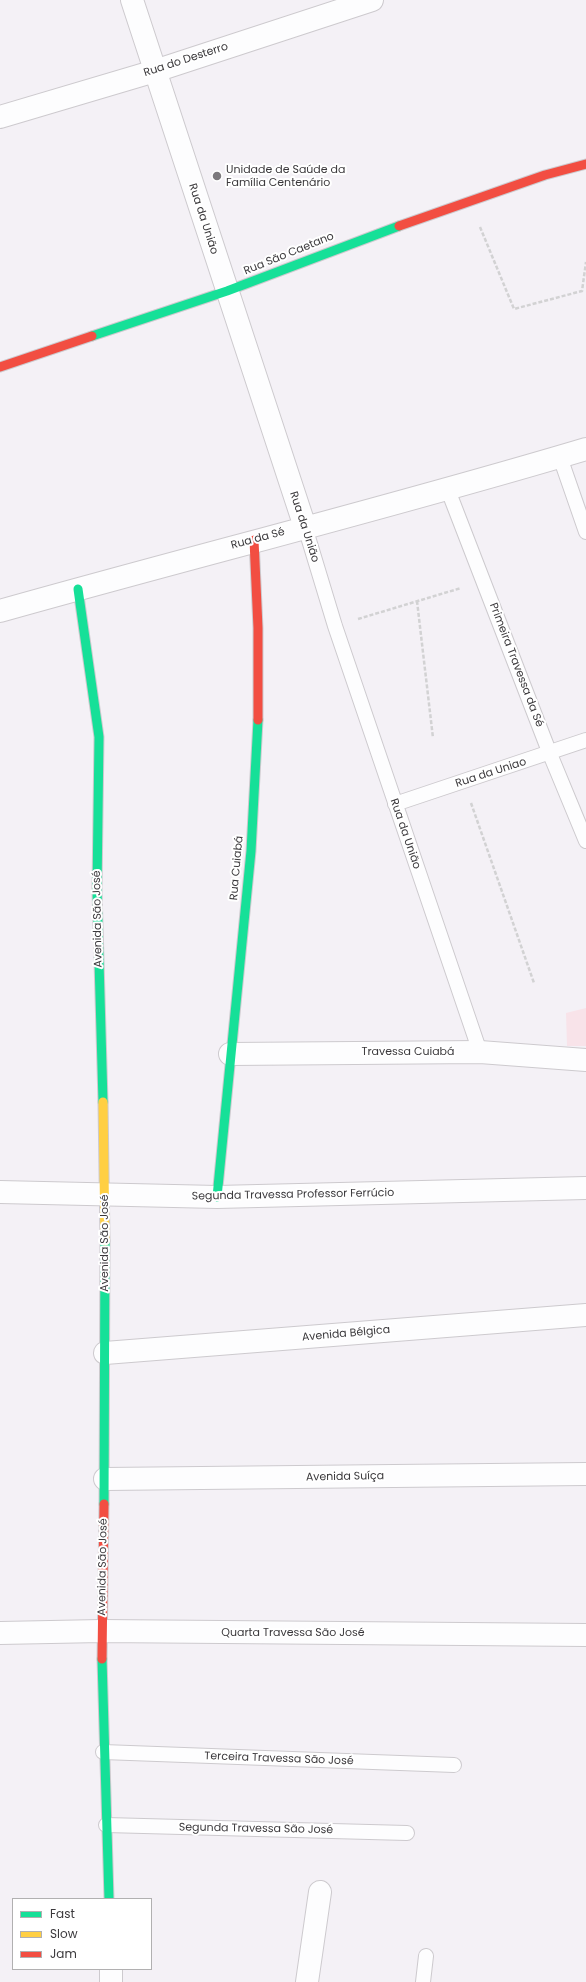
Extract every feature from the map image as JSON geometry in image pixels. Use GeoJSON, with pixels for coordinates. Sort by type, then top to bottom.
{"type":"FeatureCollection","features":[{"type":"Feature","properties":{"kind":"street","name":"Rua da União"},"geometry":{"type":"LineString","coordinates":[[132,0],[304,527]]}},
{"type":"Feature","properties":{"kind":"street","name":"Rua do Desterro"},"geometry":{"type":"LineString","coordinates":[[0,117],[155,71],[372,0]]}},
{"type":"Feature","properties":{"kind":"street","name":"Rua São Caetano"},"geometry":{"type":"LineString","coordinates":[[0,367],[227,291],[345,245],[469,201],[546,175],[586,164]]}},
{"type":"Feature","properties":{"kind":"street","name":"Rua da Sé"},"geometry":{"type":"LineString","coordinates":[[0,611],[254,540],[448,490],[586,449]]}},
{"type":"Feature","properties":{"kind":"street","name":"Rua Cuiabá"},"geometry":{"type":"LineString","coordinates":[[217,1197],[251,850],[258,730],[258,628],[254,540]]}},
{"type":"Feature","properties":{"kind":"street","name":"Avenida São José"},"geometry":{"type":"LineString","coordinates":[[78,589],[99,737],[97,890],[105,1196],[104,1479],[101,1631],[108,1898]]}},
{"type":"Feature","properties":{"kind":"street","name":"Travessa Cuiabá"},"geometry":{"type":"LineString","coordinates":[[230,1054],[480,1052],[586,1060]]}},
{"type":"Feature","properties":{"kind":"street","name":"Segunda Travessa Professor Ferrúcio"},"geometry":{"type":"LineString","coordinates":[[0,1192],[105,1196],[217,1197],[586,1188]]}},
{"type":"Feature","properties":{"kind":"street","name":"Avenida Bélgica"},"geometry":{"type":"LineString","coordinates":[[105,1353],[586,1315]]}},
{"type":"Feature","properties":{"kind":"street","name":"Avenida Suíça"},"geometry":{"type":"LineString","coordinates":[[104,1479],[586,1474]]}},
{"type":"Feature","properties":{"kind":"street","name":"Quarta Travessa São José"},"geometry":{"type":"LineString","coordinates":[[0,1633],[101,1631],[586,1635]]}},
{"type":"Feature","properties":{"kind":"street"},"geometry":{"type":"LineString","coordinates":[[307,1982],[320,1892]]}},
{"type":"Feature","properties":{"kind":"street"},"geometry":{"type":"LineString","coordinates":[[111,1970],[111,1982]]}},
{"type":"Feature","properties":{"kind":"lane"},"geometry":{"type":"LineString","coordinates":[[560,457],[586,532]]}},
{"type":"Feature","properties":{"kind":"lane","name":"Primeira Travessa da Sé"},"geometry":{"type":"LineString","coordinates":[[448,490],[550,754],[586,841]]}},
{"type":"Feature","properties":{"kind":"lane","name":"Rua da União"},"geometry":{"type":"LineString","coordinates":[[304,527],[335,626],[480,1052]]}},
{"type":"Feature","properties":{"kind":"lane","name":"Rua da Uniao"},"geometry":{"type":"LineString","coordinates":[[395,804],[550,754],[586,740]]}},
{"type":"Feature","properties":{"kind":"lane","name":"Terceira Travessa São José"},"geometry":{"type":"LineString","coordinates":[[104,1752],[454,1765]]}},
{"type":"Feature","properties":{"kind":"lane","name":"Segunda Travessa São José"},"geometry":{"type":"LineString","coordinates":[[106,1826],[407,1833]]}},
{"type":"Feature","properties":{"kind":"lane"},"geometry":{"type":"LineString","coordinates":[[424,1982],[426,1956]]}},
{"type":"Feature","properties":{"kind":"path"},"geometry":{"type":"LineString","coordinates":[[469,201],[514,309],[582,291],[586,262]]}},
{"type":"Feature","properties":{"kind":"path"},"geometry":{"type":"LineString","coordinates":[[335,626],[484,581]]}},
{"type":"Feature","properties":{"kind":"path"},"geometry":{"type":"LineString","coordinates":[[417,601],[433,738]]}},
{"type":"Feature","properties":{"kind":"path"},"geometry":{"type":"LineString","coordinates":[[463,782],[534,983]]}},
{"type":"Feature","properties":{"kind":"shaded area"},"geometry":{"type":"Polygon","coordinates":[[[586,1008],[586,1046],[567,1046],[566,1013],[586,1008]]]}},
{"type":"Feature","properties":{"kind":"traffic: fast"},"geometry":{"type":"LineString","coordinates":[[92,336],[227,291],[399,226]]}},
{"type":"Feature","properties":{"kind":"traffic: fast"},"geometry":{"type":"LineString","coordinates":[[78,589],[99,737],[97,890],[103,1102]]}},
{"type":"Feature","properties":{"kind":"traffic: fast"},"geometry":{"type":"LineString","coordinates":[[217,1197],[251,851],[258,720]]}},
{"type":"Feature","properties":{"kind":"traffic: fast"},"geometry":{"type":"LineString","coordinates":[[104,1504],[105,1241]]}},
{"type":"Feature","properties":{"kind":"traffic: fast"},"geometry":{"type":"LineString","coordinates":[[102,1659],[109,1898]]}},
{"type":"Feature","properties":{"kind":"traffic: slow"},"geometry":{"type":"LineString","coordinates":[[103,1102],[105,1241]]}},
{"type":"Feature","properties":{"kind":"traffic: jam"},"geometry":{"type":"LineString","coordinates":[[399,226],[545,175],[586,164]]}},
{"type":"Feature","properties":{"kind":"traffic: jam"},"geometry":{"type":"LineString","coordinates":[[0,367],[92,336]]}},
{"type":"Feature","properties":{"kind":"traffic: jam"},"geometry":{"type":"LineString","coordinates":[[254,540],[258,628],[258,720]]}},
{"type":"Feature","properties":{"kind":"traffic: jam"},"geometry":{"type":"LineString","coordinates":[[102,1659],[104,1504]]}},
{"type":"Feature","properties":{"kind":"place","name":"Unidade de Saúde da Família Centenário"},"geometry":{"type":"Point","coordinates":[217,176]}}]}
